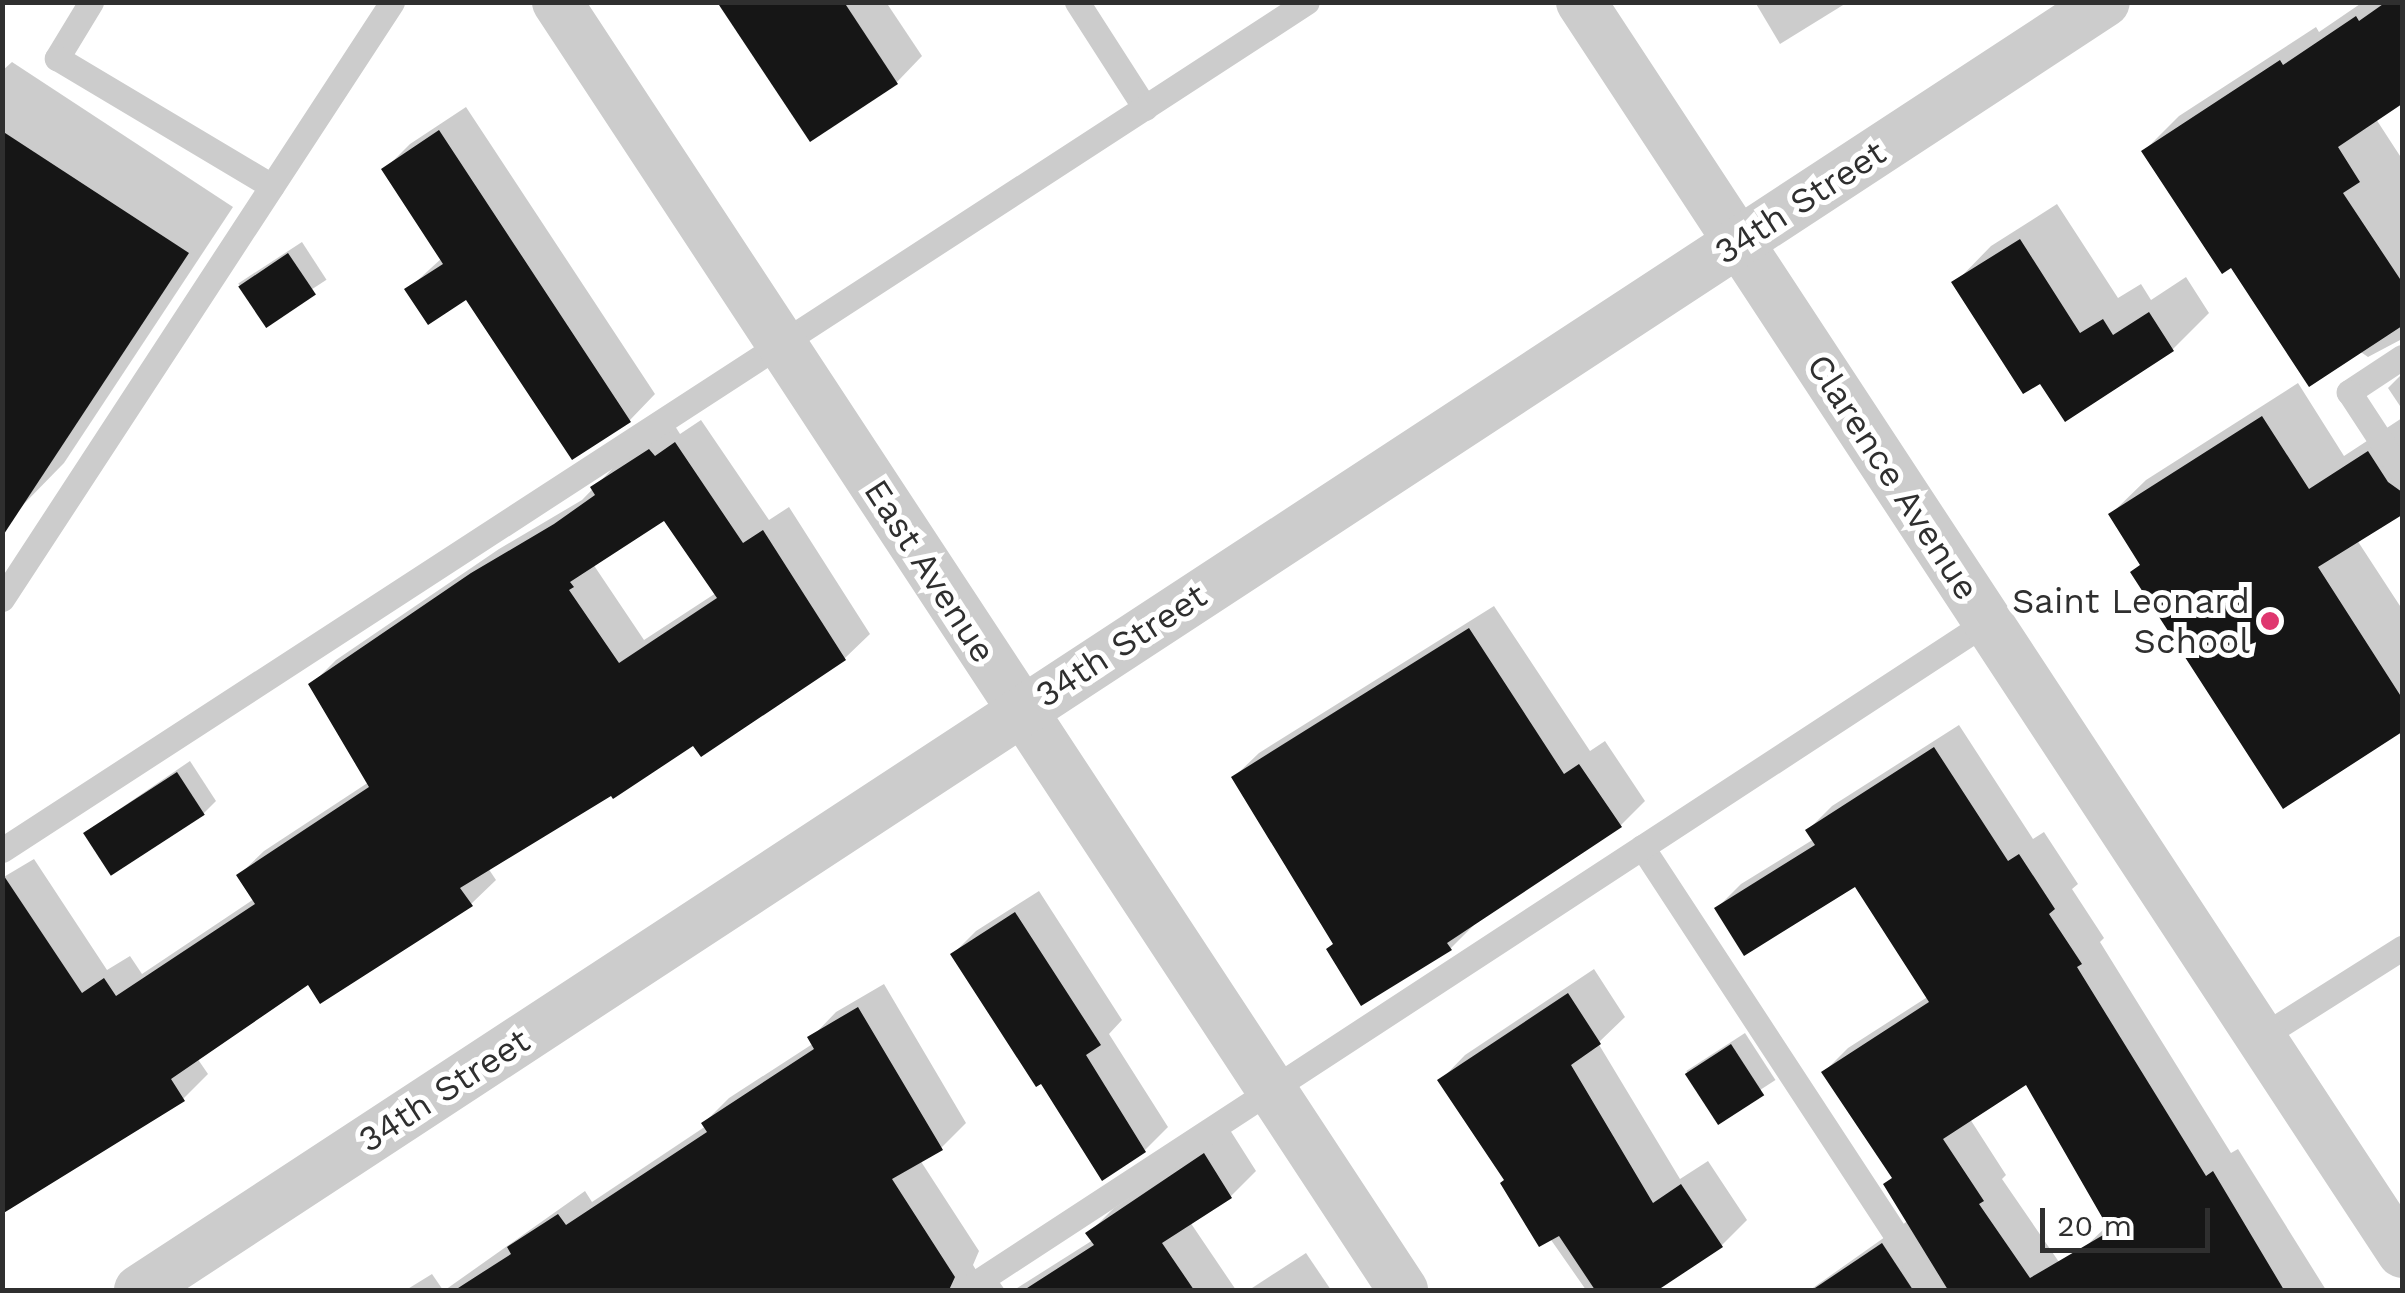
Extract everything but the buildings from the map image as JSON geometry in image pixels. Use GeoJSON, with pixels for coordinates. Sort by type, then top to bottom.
{"type":"FeatureCollection","features":[{"type":"Feature","properties":{"kind":"street","name":"East Avenue"},"geometry":{"type":"LineString","coordinates":[[557,2],[1403,1290]]}},
{"type":"Feature","properties":{"kind":"street","name":"Clarence Avenue"},"geometry":{"type":"LineString","coordinates":[[1581,2],[2402,1253]]}},
{"type":"Feature","properties":{"kind":"street","name":"34th Street"},"geometry":{"type":"LineString","coordinates":[[140,1290],[2106,2]]}},
{"type":"Feature","properties":{"kind":"lane"},"geometry":{"type":"LineString","coordinates":[[90,2],[57,58],[272,186]]}},
{"type":"Feature","properties":{"kind":"lane"},"geometry":{"type":"LineString","coordinates":[[1077,2],[1145,108]]}},
{"type":"Feature","properties":{"kind":"lane"},"geometry":{"type":"LineString","coordinates":[[2,850],[1307,2]]}},
{"type":"Feature","properties":{"kind":"lane"},"geometry":{"type":"LineString","coordinates":[[2,599],[272,186],[379,9]]}},
{"type":"Feature","properties":{"kind":"lane"},"geometry":{"type":"LineString","coordinates":[[2402,357],[2349,392],[2402,473]]}},
{"type":"Feature","properties":{"kind":"lane"},"geometry":{"type":"LineString","coordinates":[[964,1290],[1988,621]]}},
{"type":"Feature","properties":{"kind":"lane"},"geometry":{"type":"LineString","coordinates":[[1642,847],[1932,1290]]}},
{"type":"Feature","properties":{"kind":"lane"},"geometry":{"type":"LineString","coordinates":[[2261,1037],[2402,948]]}},
{"type":"Feature","properties":{"kind":"place","name":"Saint Leonard School"},"geometry":{"type":"Point","coordinates":[2270,621]}}]}
